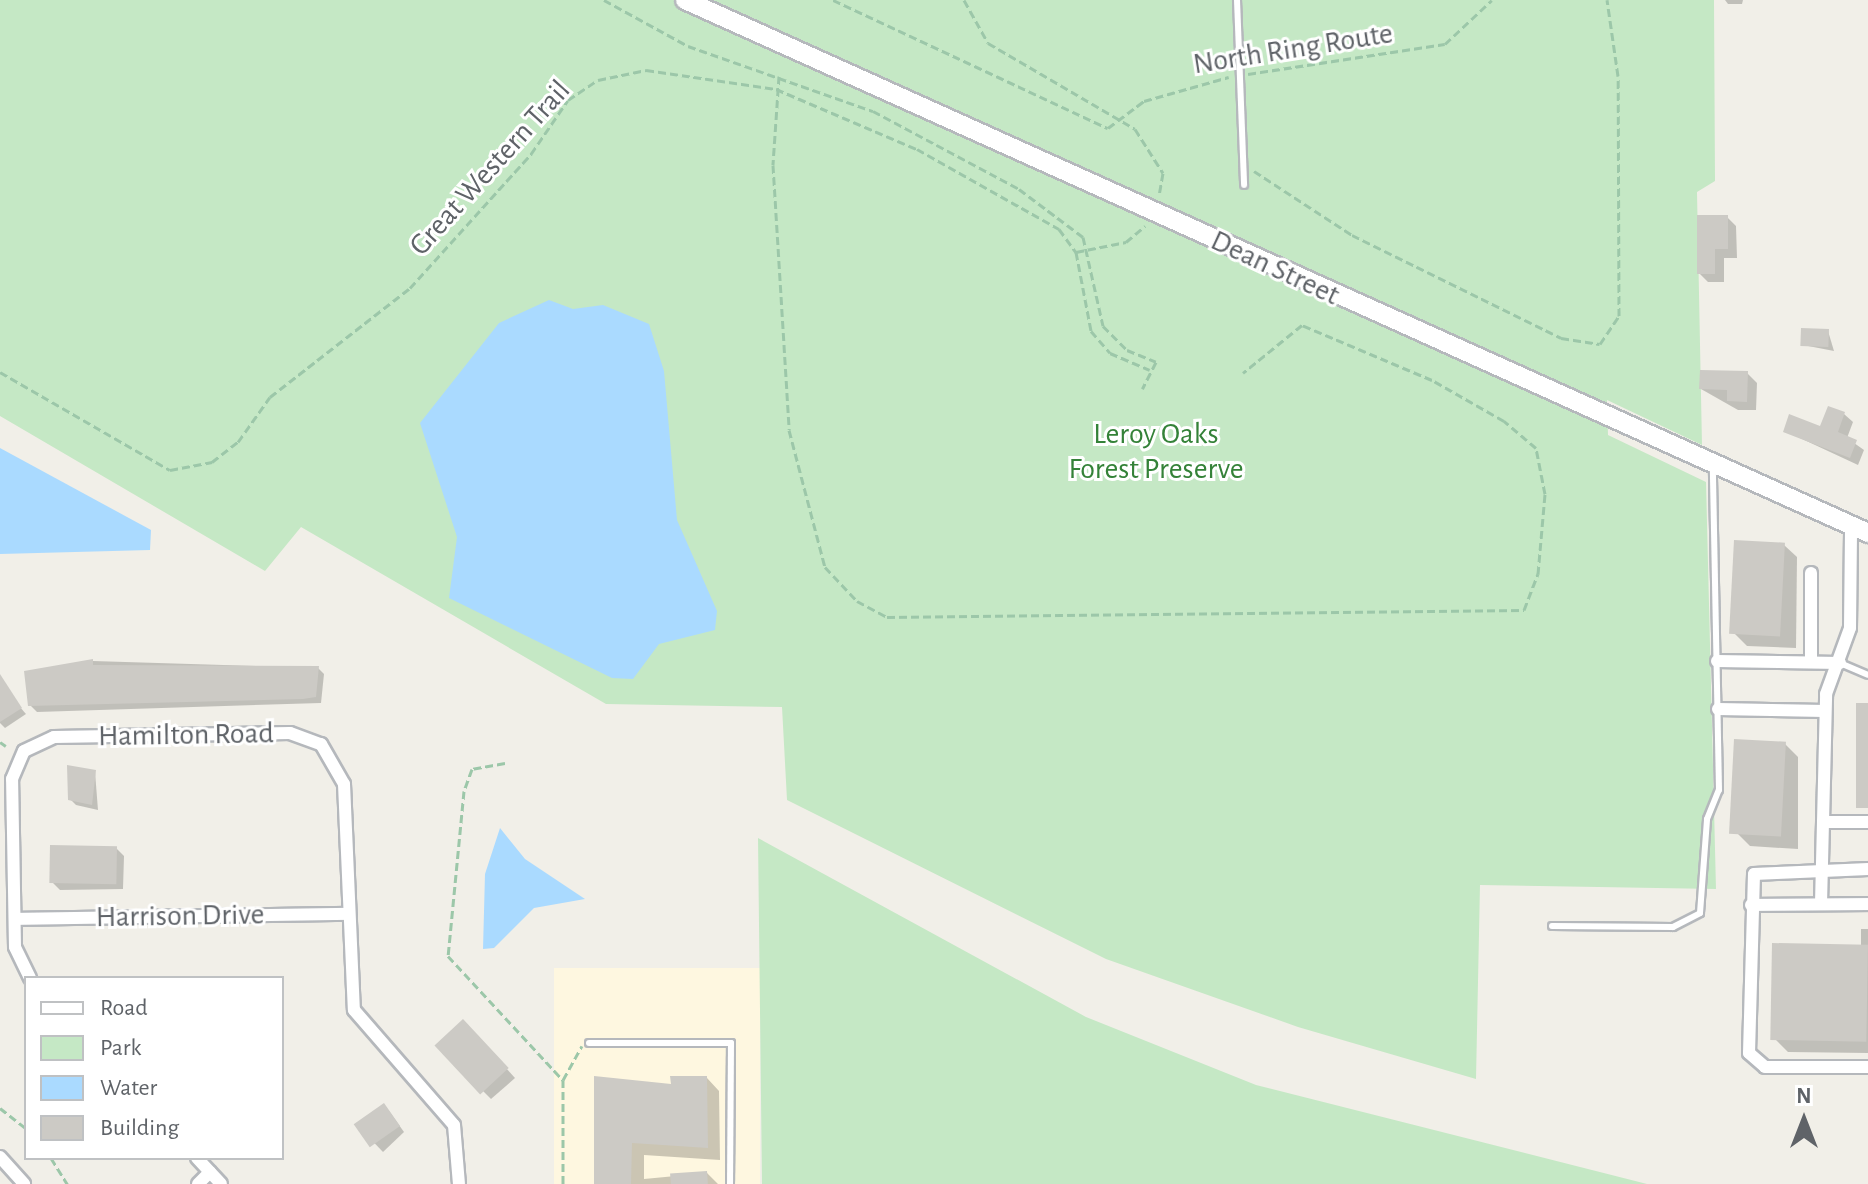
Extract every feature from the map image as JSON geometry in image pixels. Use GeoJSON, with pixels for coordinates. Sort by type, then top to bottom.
{"type":"FeatureCollection","features":[{"type":"Feature","properties":{"kind":"street","name":"Dean Street"},"geometry":{"type":"LineString","coordinates":[[685,0],[1859,529]]}},
{"type":"Feature","properties":{"kind":"street"},"geometry":{"type":"LineString","coordinates":[[1821,904],[1825,711],[1850,628],[1859,529]]}},
{"type":"Feature","properties":{"kind":"street"},"geometry":{"type":"LineString","coordinates":[[1811,573],[1811,662]]}},
{"type":"Feature","properties":{"kind":"street"},"geometry":{"type":"LineString","coordinates":[[1717,661],[1840,663]]}},
{"type":"Feature","properties":{"kind":"street"},"geometry":{"type":"LineString","coordinates":[[1718,709],[1825,711]]}},
{"type":"Feature","properties":{"kind":"street","name":"Hamilton Road"},"geometry":{"type":"LineString","coordinates":[[15,919],[12,779],[24,751],[54,737],[259,734],[321,744],[337,763],[344,784],[346,914],[354,1010],[454,1125],[459,1184]]}},
{"type":"Feature","properties":{"kind":"street"},"geometry":{"type":"LineString","coordinates":[[1823,822],[1868,822]]}},
{"type":"Feature","properties":{"kind":"street"},"geometry":{"type":"LineString","coordinates":[[1868,869],[1754,874],[1751,905],[1754,1063],[1868,1067]]}},
{"type":"Feature","properties":{"kind":"street"},"geometry":{"type":"LineString","coordinates":[[1751,905],[1868,904]]}},
{"type":"Feature","properties":{"kind":"street","name":"Harrison Drive"},"geometry":{"type":"LineString","coordinates":[[15,919],[346,914]]}},
{"type":"Feature","properties":{"kind":"street"},"geometry":{"type":"LineString","coordinates":[[15,919],[15,947],[29,976]]}},
{"type":"Feature","properties":{"kind":"street"},"geometry":{"type":"LineString","coordinates":[[0,1157],[24,1184]]}},
{"type":"Feature","properties":{"kind":"street"},"geometry":{"type":"LineString","coordinates":[[199,1160],[221,1184]]}},
{"type":"Feature","properties":{"kind":"street"},"geometry":{"type":"LineString","coordinates":[[198,1184],[210,1172]]}},
{"type":"Feature","properties":{"kind":"lane"},"geometry":{"type":"LineString","coordinates":[[1237,0],[1244,185]]}},
{"type":"Feature","properties":{"kind":"lane"},"geometry":{"type":"LineString","coordinates":[[1552,926],[1673,927],[1700,913],[1707,819],[1719,790],[1714,464]]}},
{"type":"Feature","properties":{"kind":"lane"},"geometry":{"type":"LineString","coordinates":[[1840,663],[1868,675]]}},
{"type":"Feature","properties":{"kind":"lane"},"geometry":{"type":"LineString","coordinates":[[589,1043],[731,1043],[730,1184]]}},
{"type":"Feature","properties":{"kind":"path"},"geometry":{"type":"LineString","coordinates":[[604,0],[688,46],[873,111],[1019,189],[1083,237],[1090,252],[1103,326],[1127,350],[1156,362],[1142,389]]}},
{"type":"Feature","properties":{"kind":"path"},"geometry":{"type":"LineString","coordinates":[[833,0],[1108,128],[1121,123]]}},
{"type":"Feature","properties":{"kind":"path"},"geometry":{"type":"LineString","coordinates":[[964,0],[988,43],[1121,123],[1152,146],[1163,173],[1158,200]]}},
{"type":"Feature","properties":{"kind":"path","name":"North Ring Route"},"geometry":{"type":"LineString","coordinates":[[1121,123],[1144,101],[1240,74],[1316,69],[1445,44],[1492,0]]}},
{"type":"Feature","properties":{"kind":"path"},"geometry":{"type":"LineString","coordinates":[[1243,164],[1352,235],[1561,338],[1600,344],[1619,316],[1618,76],[1607,0]]}},
{"type":"Feature","properties":{"kind":"path","name":"Great Western Trail"},"geometry":{"type":"LineString","coordinates":[[0,372],[154,460],[192,471],[238,442],[270,397],[410,288],[531,154],[568,100],[598,80],[646,70],[776,89],[917,149],[1059,229],[1076,252]]}},
{"type":"Feature","properties":{"kind":"path"},"geometry":{"type":"LineString","coordinates":[[779,76],[773,165],[789,430],[825,567],[857,601],[887,617],[1524,610],[1538,574],[1545,494],[1536,448],[1504,421],[1432,380],[1302,325],[1243,373]]}},
{"type":"Feature","properties":{"kind":"path"},"geometry":{"type":"LineString","coordinates":[[1150,218],[1126,242],[1090,252],[1076,252],[1091,331],[1110,353],[1150,370]]}},
{"type":"Feature","properties":{"kind":"path"},"geometry":{"type":"LineString","coordinates":[[0,742],[6,746]]}},
{"type":"Feature","properties":{"kind":"path"},"geometry":{"type":"LineString","coordinates":[[505,763],[472,769],[464,791],[448,956],[563,1080]]}},
{"type":"Feature","properties":{"kind":"path"},"geometry":{"type":"LineString","coordinates":[[563,1184],[563,1080],[578,1047],[589,1043]]}},
{"type":"Feature","properties":{"kind":"path"},"geometry":{"type":"LineString","coordinates":[[0,1108],[24,1126]]}},
{"type":"Feature","properties":{"kind":"path"},"geometry":{"type":"LineString","coordinates":[[52,1160],[67,1184]]}},
{"type":"Feature","properties":{"kind":"shaded area"},"geometry":{"type":"Polygon","coordinates":[[[554,968],[760,968],[760,1184],[554,1184],[554,968]]]}},
{"type":"Feature","properties":{"kind":"green space","name":"Leroy Oaks Forest Preserve"},"geometry":{"type":"Polygon","coordinates":[[[0,0],[1714,0],[1715,181],[1697,192],[1702,445],[1607,400],[1608,435],[1706,482],[1716,889],[1480,885],[1476,1079],[1298,1027],[1106,959],[787,800],[782,707],[606,704],[301,527],[265,571],[0,416],[0,0]]]}},
{"type":"Feature","properties":{"kind":"green space"},"geometry":{"type":"Polygon","coordinates":[[[758,838],[1086,1017],[1256,1085],[1647,1184],[762,1184],[758,838]]]}},
{"type":"Feature","properties":{"kind":"water"},"geometry":{"type":"Polygon","coordinates":[[[549,300],[573,309],[603,305],[649,324],[664,371],[677,520],[717,611],[715,630],[659,644],[633,679],[612,678],[449,598],[457,537],[420,423],[499,323],[549,300]]]}},
{"type":"Feature","properties":{"kind":"water"},"geometry":{"type":"Polygon","coordinates":[[[0,448],[151,530],[150,550],[0,554],[0,448]]]}},
{"type":"Feature","properties":{"kind":"water"},"geometry":{"type":"Polygon","coordinates":[[[500,828],[525,859],[585,899],[534,908],[494,948],[483,949],[485,874],[500,828]]]}},
{"type":"Feature","properties":{"kind":"building"},"geometry":{"type":"Polygon","coordinates":[[[1697,215],[1728,215],[1728,249],[1715,249],[1715,274],[1697,274],[1697,215]]]}},
{"type":"Feature","properties":{"kind":"building"},"geometry":{"type":"Polygon","coordinates":[[[1801,328],[1829,329],[1828,347],[1800,346],[1801,328]]]}},
{"type":"Feature","properties":{"kind":"building"},"geometry":{"type":"Polygon","coordinates":[[[1700,370],[1748,371],[1747,402],[1727,401],[1727,390],[1699,389],[1700,370]]]}},
{"type":"Feature","properties":{"kind":"building"},"geometry":{"type":"Polygon","coordinates":[[[1828,406],[1845,412],[1838,432],[1857,440],[1850,458],[1783,432],[1789,414],[1820,426],[1828,406]]]}},
{"type":"Feature","properties":{"kind":"building"},"geometry":{"type":"Polygon","coordinates":[[[1734,540],[1785,543],[1780,637],[1729,634],[1734,540]]]}},
{"type":"Feature","properties":{"kind":"building"},"geometry":{"type":"Polygon","coordinates":[[[93,659],[93,665],[319,666],[316,697],[28,706],[24,671],[93,659]]]}},
{"type":"Feature","properties":{"kind":"building"},"geometry":{"type":"Polygon","coordinates":[[[0,674],[22,708],[0,722],[0,674]]]}},
{"type":"Feature","properties":{"kind":"building"},"geometry":{"type":"Polygon","coordinates":[[[1856,703],[1868,703],[1868,808],[1856,808],[1856,703]]]}},
{"type":"Feature","properties":{"kind":"building"},"geometry":{"type":"Polygon","coordinates":[[[1734,739],[1786,742],[1781,837],[1729,834],[1734,739]]]}},
{"type":"Feature","properties":{"kind":"building"},"geometry":{"type":"Polygon","coordinates":[[[67,765],[96,770],[92,805],[68,800],[67,765]]]}},
{"type":"Feature","properties":{"kind":"building"},"geometry":{"type":"Polygon","coordinates":[[[50,845],[117,846],[116,884],[49,883],[50,845]]]}},
{"type":"Feature","properties":{"kind":"building"},"geometry":{"type":"Polygon","coordinates":[[[1772,943],[1868,945],[1866,1042],[1770,1040],[1772,943]]]}},
{"type":"Feature","properties":{"kind":"building"},"geometry":{"type":"Polygon","coordinates":[[[463,1019],[509,1068],[480,1095],[434,1046],[463,1019]]]}},
{"type":"Feature","properties":{"kind":"building"},"geometry":{"type":"Polygon","coordinates":[[[594,1076],[671,1084],[670,1076],[707,1076],[708,1148],[632,1143],[631,1184],[594,1184],[594,1076]]]}},
{"type":"Feature","properties":{"kind":"building"},"geometry":{"type":"Polygon","coordinates":[[[384,1103],[400,1126],[370,1147],[354,1124],[384,1103]]]}},
{"type":"Feature","properties":{"kind":"building"},"geometry":{"type":"Polygon","coordinates":[[[707,1171],[708,1184],[671,1184],[670,1174],[707,1171]]]}}]}
